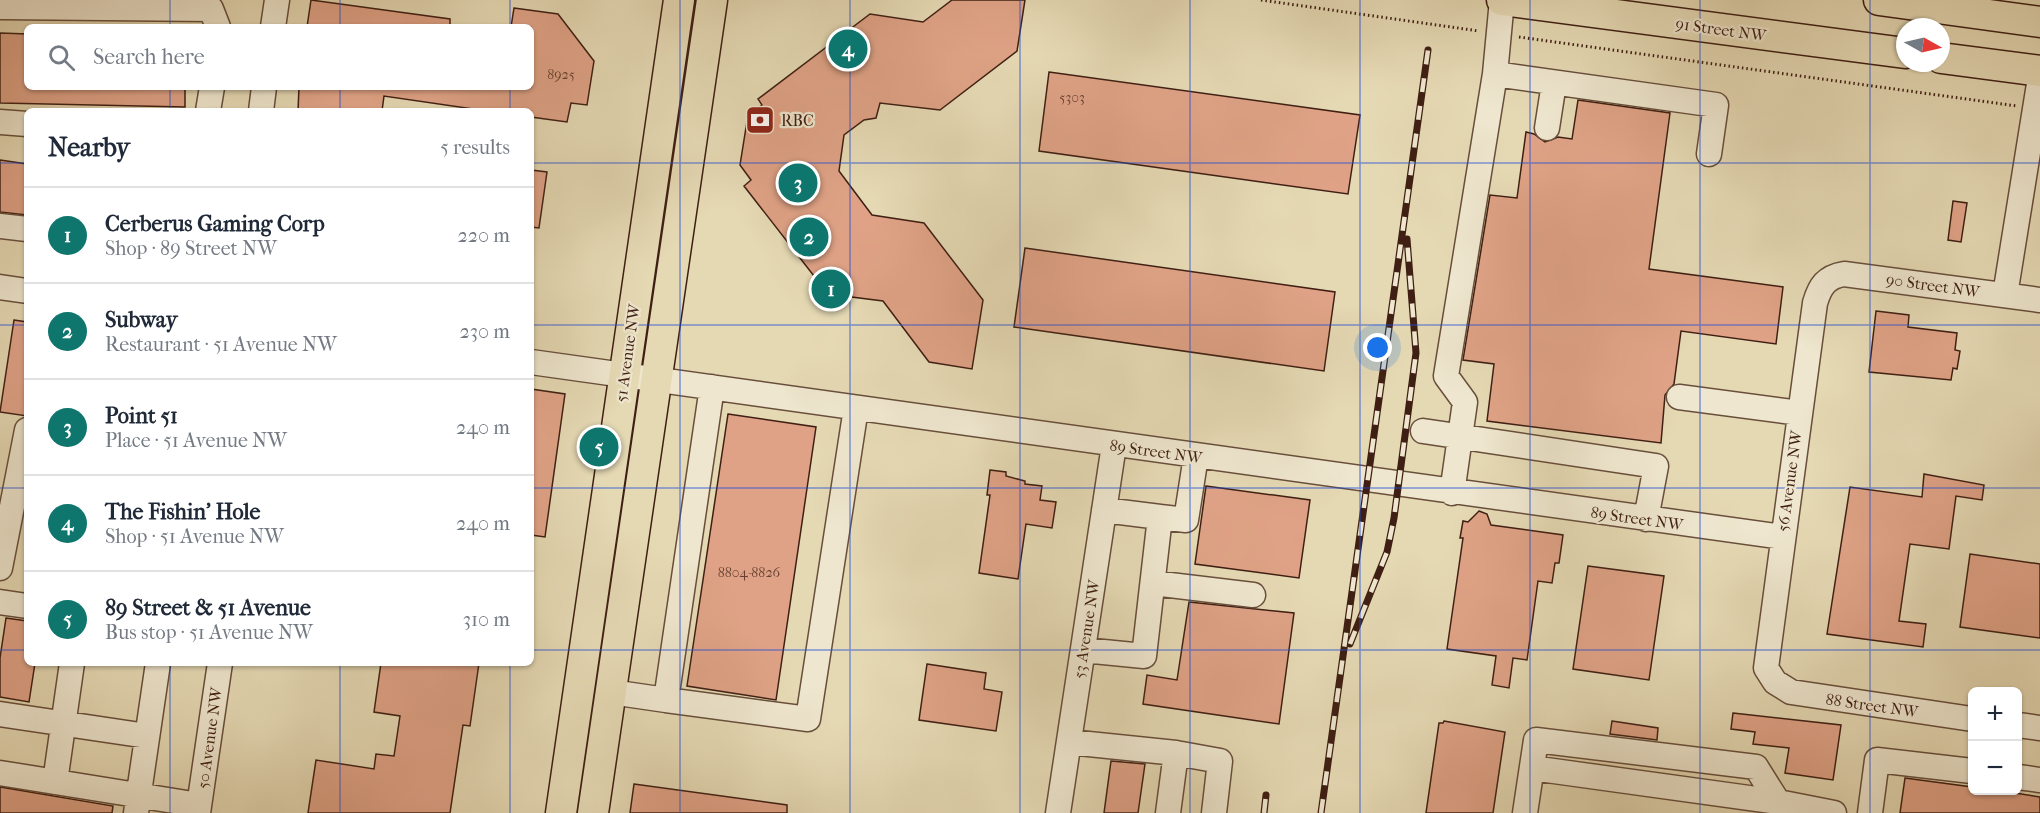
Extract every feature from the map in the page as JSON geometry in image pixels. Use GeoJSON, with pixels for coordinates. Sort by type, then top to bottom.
{"type":"FeatureCollection","features":[{"type":"Feature","properties":{"kind":"main road","name":"51 Avenue NW"},"geometry":{"type":"LineString","coordinates":[[561,813],[679,0]]}},
{"type":"Feature","properties":{"kind":"main road","name":"51 Avenue NW"},"geometry":{"type":"LineString","coordinates":[[593,813],[712,0]]}},
{"type":"Feature","properties":{"kind":"main road"},"geometry":{"type":"LineString","coordinates":[[701,75],[727,0]]}},
{"type":"Feature","properties":{"kind":"main road","name":"91 Street NW"},"geometry":{"type":"LineString","coordinates":[[1502,0],[1896,52]]}},
{"type":"Feature","properties":{"kind":"main road"},"geometry":{"type":"LineString","coordinates":[[1880,0],[2040,22]]}},
{"type":"Feature","properties":{"kind":"main road"},"geometry":{"type":"LineString","coordinates":[[1950,59],[2040,71]]}},
{"type":"Feature","properties":{"kind":"street"},"geometry":{"type":"LineString","coordinates":[[273,24],[277,0]]}},
{"type":"Feature","properties":{"kind":"street"},"geometry":{"type":"LineString","coordinates":[[1452,492],[1465,402],[1446,376],[1495,74],[1502,0]]}},
{"type":"Feature","properties":{"kind":"street"},"geometry":{"type":"LineString","coordinates":[[0,7],[211,9],[217,24]]}},
{"type":"Feature","properties":{"kind":"street"},"geometry":{"type":"LineString","coordinates":[[1495,74],[1716,105],[1709,154]]}},
{"type":"Feature","properties":{"kind":"street"},"geometry":{"type":"LineString","coordinates":[[2005,295],[2040,78]]}},
{"type":"Feature","properties":{"kind":"street"},"geometry":{"type":"LineString","coordinates":[[1547,128],[1554,83]]}},
{"type":"Feature","properties":{"kind":"street"},"geometry":{"type":"LineString","coordinates":[[208,108],[212,90]]}},
{"type":"Feature","properties":{"kind":"street"},"geometry":{"type":"LineString","coordinates":[[261,108],[264,90]]}},
{"type":"Feature","properties":{"kind":"street"},"geometry":{"type":"LineString","coordinates":[[0,122],[24,124]]}},
{"type":"Feature","properties":{"kind":"street"},"geometry":{"type":"LineString","coordinates":[[0,226],[24,229]]}},
{"type":"Feature","properties":{"kind":"street","name":"90 Street NW"},"geometry":{"type":"LineString","coordinates":[[1827,280],[1836,275],[1852,274],[2040,300]]}},
{"type":"Feature","properties":{"kind":"street","name":"56 Avenue NW"},"geometry":{"type":"LineString","coordinates":[[1775,682],[1766,668],[1765,661],[1815,303],[1822,285],[1827,280]]}},
{"type":"Feature","properties":{"kind":"street"},"geometry":{"type":"LineString","coordinates":[[0,287],[24,291]]}},
{"type":"Feature","properties":{"kind":"street","name":"89 Street NW"},"geometry":{"type":"LineString","coordinates":[[534,362],[1782,537]]}},
{"type":"Feature","properties":{"kind":"street"},"geometry":{"type":"LineString","coordinates":[[666,700],[712,387]]}},
{"type":"Feature","properties":{"kind":"street"},"geometry":{"type":"LineString","coordinates":[[1679,397],[1799,412]]}},
{"type":"Feature","properties":{"kind":"street"},"geometry":{"type":"LineString","coordinates":[[611,692],[808,719],[856,408]]}},
{"type":"Feature","properties":{"kind":"street"},"geometry":{"type":"LineString","coordinates":[[1423,430],[1656,466],[1646,519]]}},
{"type":"Feature","properties":{"kind":"street"},"geometry":{"type":"LineString","coordinates":[[0,568],[24,445]]}},
{"type":"Feature","properties":{"kind":"street","name":"53 Avenue NW"},"geometry":{"type":"LineString","coordinates":[[1058,813],[1114,445]]}},
{"type":"Feature","properties":{"kind":"street"},"geometry":{"type":"LineString","coordinates":[[1104,510],[1186,520],[1196,456]]}},
{"type":"Feature","properties":{"kind":"street"},"geometry":{"type":"LineString","coordinates":[[1083,650],[1144,656],[1160,517]]}},
{"type":"Feature","properties":{"kind":"street"},"geometry":{"type":"LineString","coordinates":[[1153,583],[1253,595]]}},
{"type":"Feature","properties":{"kind":"street"},"geometry":{"type":"LineString","coordinates":[[0,602],[24,606]]}},
{"type":"Feature","properties":{"kind":"street"},"geometry":{"type":"LineString","coordinates":[[56,782],[72,666]]}},
{"type":"Feature","properties":{"kind":"street"},"geometry":{"type":"LineString","coordinates":[[137,804],[158,666]]}},
{"type":"Feature","properties":{"kind":"street","name":"50 Avenue NW"},"geometry":{"type":"LineString","coordinates":[[199,809],[220,666]]}},
{"type":"Feature","properties":{"kind":"street","name":"88 Street NW"},"geometry":{"type":"LineString","coordinates":[[1775,682],[1800,694],[1968,718]]}},
{"type":"Feature","properties":{"kind":"street"},"geometry":{"type":"LineString","coordinates":[[0,714],[147,736]]}},
{"type":"Feature","properties":{"kind":"street"},"geometry":{"type":"LineString","coordinates":[[2022,726],[2040,728]]}},
{"type":"Feature","properties":{"kind":"street"},"geometry":{"type":"LineString","coordinates":[[1525,813],[1536,740],[1756,767],[1777,807],[1834,813]]}},
{"type":"Feature","properties":{"kind":"street"},"geometry":{"type":"LineString","coordinates":[[1069,742],[1176,753],[1220,761],[1214,813]]}},
{"type":"Feature","properties":{"kind":"street"},"geometry":{"type":"LineString","coordinates":[[1168,813],[1176,753]]}},
{"type":"Feature","properties":{"kind":"street"},"geometry":{"type":"LineString","coordinates":[[1870,813],[1877,760],[1968,771]]}},
{"type":"Feature","properties":{"kind":"street"},"geometry":{"type":"LineString","coordinates":[[0,773],[56,782],[137,804],[199,809]]}},
{"type":"Feature","properties":{"kind":"street"},"geometry":{"type":"LineString","coordinates":[[2022,778],[2040,780]]}},
{"type":"Feature","properties":{"kind":"path"},"geometry":{"type":"LineString","coordinates":[[1261,0],[2035,109]]}},
{"type":"Feature","properties":{"kind":"building"},"geometry":{"type":"Polygon","coordinates":[[[311,0],[450,19],[450,24],[307,24],[311,0]]]}},
{"type":"Feature","properties":{"kind":"building"},"geometry":{"type":"Polygon","coordinates":[[[952,0],[1025,0],[1017,51],[940,110],[880,103],[876,118],[864,120],[844,135],[839,171],[872,215],[924,223],[983,300],[972,369],[929,362],[883,301],[828,294],[744,186],[751,180],[740,165],[748,115],[762,105],[758,99],[870,14],[923,22],[952,0]]]}},
{"type":"Feature","properties":{"kind":"building"},"geometry":{"type":"Polygon","coordinates":[[[514,8],[558,14],[594,61],[587,105],[571,103],[567,122],[534,117],[534,108],[466,108],[384,96],[382,108],[298,108],[299,90],[534,90],[534,24],[511,24],[514,8]]]}},
{"type":"Feature","properties":{"kind":"building"},"geometry":{"type":"Polygon","coordinates":[[[0,33],[24,34],[24,90],[185,90],[185,107],[0,103],[0,33]]]}},
{"type":"Feature","properties":{"kind":"building"},"geometry":{"type":"Polygon","coordinates":[[[1049,72],[1360,115],[1348,194],[1039,151],[1049,72]]]}},
{"type":"Feature","properties":{"kind":"building"},"geometry":{"type":"Polygon","coordinates":[[[1578,100],[1670,113],[1649,269],[1783,287],[1776,344],[1681,331],[1674,384],[1665,395],[1661,443],[1487,421],[1494,364],[1463,360],[1490,195],[1517,198],[1526,132],[1534,134],[1545,142],[1558,137],[1572,139],[1578,100]]]}},
{"type":"Feature","properties":{"kind":"building"},"geometry":{"type":"Polygon","coordinates":[[[0,160],[24,164],[24,215],[0,212],[0,160]]]}},
{"type":"Feature","properties":{"kind":"building"},"geometry":{"type":"Polygon","coordinates":[[[534,170],[547,172],[539,228],[534,227],[534,170]]]}},
{"type":"Feature","properties":{"kind":"building"},"geometry":{"type":"Polygon","coordinates":[[[1953,201],[1967,203],[1961,242],[1948,240],[1953,201]]]}},
{"type":"Feature","properties":{"kind":"building"},"geometry":{"type":"Polygon","coordinates":[[[1025,248],[1335,292],[1324,371],[1014,327],[1025,248]]]}},
{"type":"Feature","properties":{"kind":"building"},"geometry":{"type":"Polygon","coordinates":[[[1876,311],[1909,315],[1908,327],[1957,333],[1955,350],[1960,351],[1957,369],[1953,368],[1951,380],[1869,372],[1876,311]]]}},
{"type":"Feature","properties":{"kind":"building"},"geometry":{"type":"Polygon","coordinates":[[[14,320],[24,322],[24,416],[0,412],[14,320]]]}},
{"type":"Feature","properties":{"kind":"building"},"geometry":{"type":"Polygon","coordinates":[[[534,389],[565,394],[545,537],[534,535],[534,389]]]}},
{"type":"Feature","properties":{"kind":"building"},"geometry":{"type":"Polygon","coordinates":[[[728,414],[816,427],[776,700],[687,686],[728,414]]]}},
{"type":"Feature","properties":{"kind":"building"},"geometry":{"type":"Polygon","coordinates":[[[990,470],[1006,472],[1006,476],[1025,481],[1025,484],[1042,486],[1040,500],[1056,502],[1052,528],[1026,524],[1018,579],[979,573],[990,495],[987,495],[990,470]]]}},
{"type":"Feature","properties":{"kind":"building"},"geometry":{"type":"Polygon","coordinates":[[[1924,474],[1984,485],[1982,500],[1956,496],[1949,549],[1910,544],[1899,621],[1926,624],[1923,647],[1827,634],[1850,487],[1922,497],[1924,474]]]}},
{"type":"Feature","properties":{"kind":"building"},"geometry":{"type":"Polygon","coordinates":[[[1206,486],[1310,500],[1299,578],[1195,564],[1206,486]]]}},
{"type":"Feature","properties":{"kind":"building"},"geometry":{"type":"Polygon","coordinates":[[[1479,511],[1487,514],[1491,525],[1563,535],[1559,563],[1555,563],[1552,583],[1538,581],[1527,660],[1513,658],[1509,688],[1492,685],[1496,656],[1447,649],[1463,538],[1460,538],[1463,521],[1468,522],[1479,511]]]}},
{"type":"Feature","properties":{"kind":"building"},"geometry":{"type":"Polygon","coordinates":[[[1970,554],[2040,564],[2040,638],[1960,627],[1970,554]]]}},
{"type":"Feature","properties":{"kind":"building"},"geometry":{"type":"Polygon","coordinates":[[[1588,566],[1664,576],[1649,680],[1573,669],[1588,566]]]}},
{"type":"Feature","properties":{"kind":"building"},"geometry":{"type":"Polygon","coordinates":[[[1189,602],[1294,613],[1279,724],[1143,704],[1147,675],[1177,680],[1189,602]]]}},
{"type":"Feature","properties":{"kind":"building"},"geometry":{"type":"Polygon","coordinates":[[[6,618],[24,621],[24,666],[35,666],[29,702],[0,697],[0,658],[6,618]]]}},
{"type":"Feature","properties":{"kind":"building"},"geometry":{"type":"Polygon","coordinates":[[[927,664],[986,673],[984,689],[1002,692],[996,731],[919,720],[927,664]]]}},
{"type":"Feature","properties":{"kind":"building"},"geometry":{"type":"Polygon","coordinates":[[[381,666],[479,666],[470,726],[463,725],[450,813],[308,813],[316,760],[374,769],[376,754],[394,756],[400,716],[374,712],[381,666]]]}},
{"type":"Feature","properties":{"kind":"building"},"geometry":{"type":"Polygon","coordinates":[[[1733,713],[1841,725],[1833,780],[1785,773],[1789,748],[1753,744],[1755,732],[1731,729],[1733,713]]]}},
{"type":"Feature","properties":{"kind":"building"},"geometry":{"type":"Polygon","coordinates":[[[1444,721],[1505,732],[1493,813],[1426,813],[1439,723],[1444,721]]]}},
{"type":"Feature","properties":{"kind":"building"},"geometry":{"type":"Polygon","coordinates":[[[1612,721],[1658,728],[1657,740],[1610,734],[1612,721]]]}},
{"type":"Feature","properties":{"kind":"building"},"geometry":{"type":"Polygon","coordinates":[[[1111,761],[1145,764],[1138,813],[1104,813],[1111,761]]]}},
{"type":"Feature","properties":{"kind":"building"},"geometry":{"type":"Polygon","coordinates":[[[1905,778],[1968,786],[1968,795],[2022,794],[2040,797],[2040,813],[1900,813],[1905,778]]]}},
{"type":"Feature","properties":{"kind":"building"},"geometry":{"type":"Polygon","coordinates":[[[634,784],[787,805],[787,813],[630,813],[634,784]]]}},
{"type":"Feature","properties":{"kind":"building"},"geometry":{"type":"Polygon","coordinates":[[[0,787],[113,806],[112,813],[0,813],[0,787]]]}},
{"type":"Feature","properties":{"kind":"railway"},"geometry":{"type":"LineString","coordinates":[[1321,813],[1428,50]]}},
{"type":"Feature","properties":{"kind":"railway"},"geometry":{"type":"LineString","coordinates":[[1350,644],[1387,552],[1394,518],[1416,353],[1407,239]]}},
{"type":"Feature","properties":{"kind":"railway"},"geometry":{"type":"LineString","coordinates":[[1264,813],[1266,795]]}},
{"type":"Feature","properties":{"kind":"place","name":"The Fishin' Hole"},"geometry":{"type":"Point","coordinates":[848,49]}},
{"type":"Feature","properties":{"kind":"place","name":"RBC"},"geometry":{"type":"Point","coordinates":[760,120]}},
{"type":"Feature","properties":{"kind":"place","name":"Point 51"},"geometry":{"type":"Point","coordinates":[798,183]}},
{"type":"Feature","properties":{"kind":"place","name":"Subway"},"geometry":{"type":"Point","coordinates":[809,237]}},
{"type":"Feature","properties":{"kind":"place","name":"Cerberus Gaming Corp"},"geometry":{"type":"Point","coordinates":[831,289]}},
{"type":"Feature","properties":{"kind":"place","name":"89 Street & 51 Avenue"},"geometry":{"type":"Point","coordinates":[599,447]}}]}
